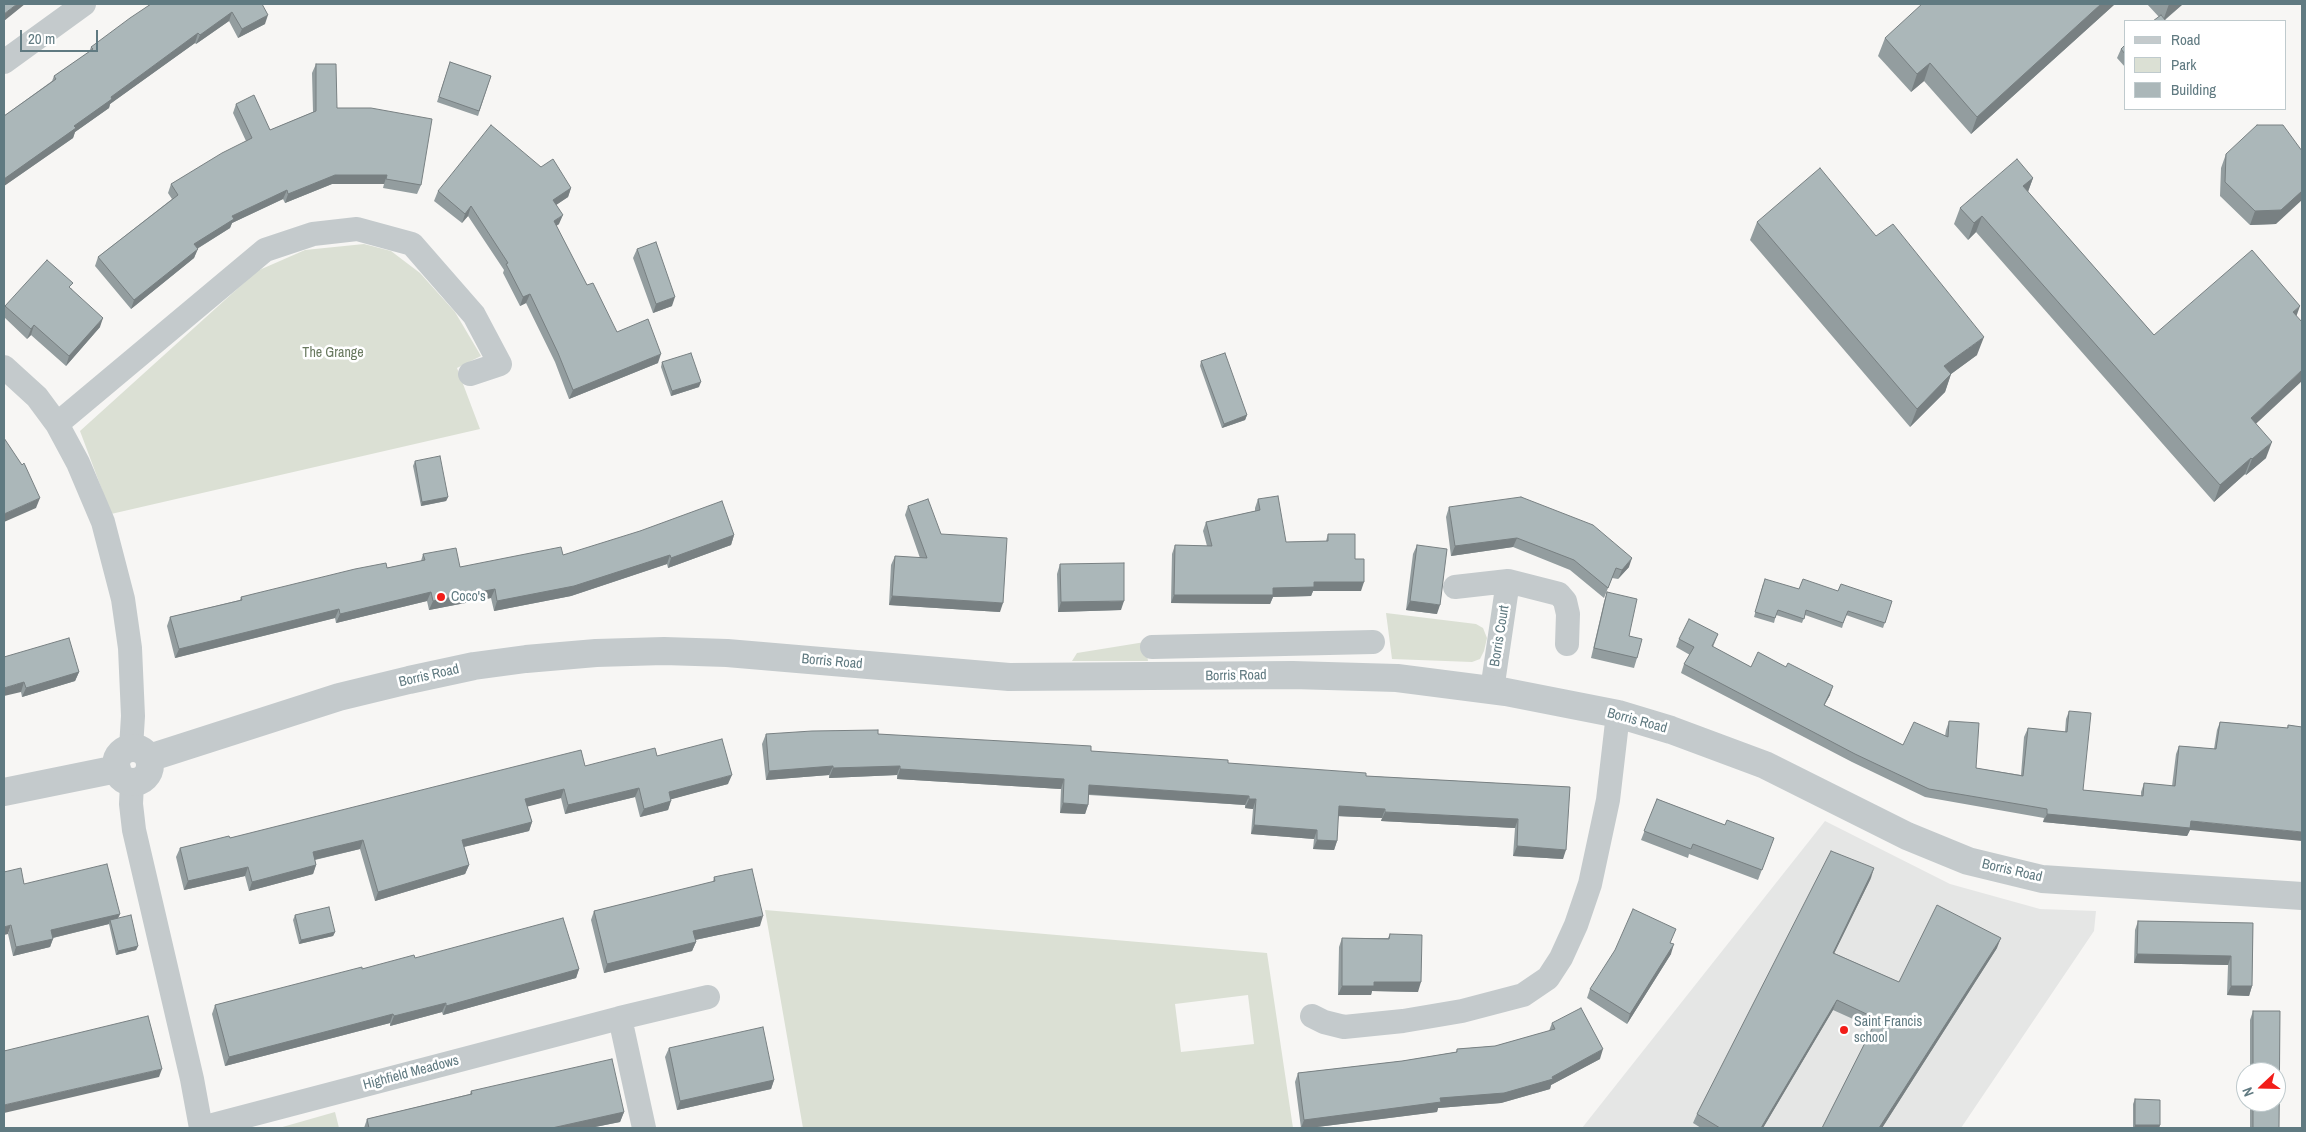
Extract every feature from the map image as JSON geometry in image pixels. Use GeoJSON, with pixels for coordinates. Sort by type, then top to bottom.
{"type":"FeatureCollection","features":[{"type":"Feature","properties":{"kind":"street"},"geometry":{"type":"LineString","coordinates":[[4,62],[84,4]]}},
{"type":"Feature","properties":{"kind":"street"},"geometry":{"type":"LineString","coordinates":[[57,424],[265,250],[313,234],[357,228],[412,244],[474,315],[500,364],[470,374]]}},
{"type":"Feature","properties":{"kind":"street"},"geometry":{"type":"LineString","coordinates":[[4,367],[37,397],[57,424],[78,463],[103,522],[123,599],[132,678],[134,716],[132,764]]}},
{"type":"Feature","properties":{"kind":"street"},"geometry":{"type":"LineString","coordinates":[[1455,587],[1508,582],[1559,594],[1565,601],[1568,614],[1567,644]]}},
{"type":"Feature","properties":{"kind":"street","name":"Borris Court"},"geometry":{"type":"LineString","coordinates":[[1492,690],[1508,582]]}},
{"type":"Feature","properties":{"kind":"street"},"geometry":{"type":"LineString","coordinates":[[1152,647],[1373,642]]}},
{"type":"Feature","properties":{"kind":"street"},"geometry":{"type":"LineString","coordinates":[[1266,644],[1266,676]]}},
{"type":"Feature","properties":{"kind":"street","name":"Borris Road"},"geometry":{"type":"LineString","coordinates":[[4,792],[132,764],[339,697],[391,684],[474,666],[596,653],[664,651],[727,653],[1009,677],[1266,676],[1397,678],[1492,690],[1618,714],[1680,733],[1765,765],[1907,836],[1968,861],[2042,879],[2302,896]]}},
{"type":"Feature","properties":{"kind":"street"},"geometry":{"type":"LineString","coordinates":[[1312,1016],[1324,1022],[1344,1027],[1403,1021],[1462,1011],[1523,995],[1548,978],[1564,950],[1590,884],[1608,800],[1618,714]]}},
{"type":"Feature","properties":{"kind":"street","name":"Highfield Meadows"},"geometry":{"type":"LineString","coordinates":[[132,764],[131,804],[134,830],[201,1128],[620,1018],[708,997]]}},
{"type":"Feature","properties":{"kind":"street"},"geometry":{"type":"LineString","coordinates":[[620,1018],[644,1128]]}},
{"type":"Feature","properties":{"kind":"shaded area","name":"Saint Francis school"},"geometry":{"type":"Polygon","coordinates":[[[1825,821],[1950,884],[2040,909],[2096,911],[2094,931],[1961,1128],[1582,1128],[1825,821]]]}},
{"type":"Feature","properties":{"kind":"green space","name":"The Grange"},"geometry":{"type":"Polygon","coordinates":[[[364,244],[391,251],[420,273],[455,312],[481,356],[457,368],[480,429],[111,514],[80,431],[257,271],[305,250],[364,244]]]}},
{"type":"Feature","properties":{"kind":"green space"},"geometry":{"type":"Polygon","coordinates":[[[1386,613],[1476,624],[1483,628],[1487,638],[1484,651],[1480,659],[1472,662],[1392,659],[1386,613]]]}},
{"type":"Feature","properties":{"kind":"green space"},"geometry":{"type":"Polygon","coordinates":[[[1145,642],[1148,661],[1072,661],[1077,653],[1145,642]]]}},
{"type":"Feature","properties":{"kind":"green space"},"geometry":{"type":"Polygon","coordinates":[[[765,910],[1267,953],[1293,1128],[803,1128],[765,910]],[[1248,995],[1175,1004],[1181,1052],[1254,1044],[1248,995]]]}},
{"type":"Feature","properties":{"kind":"green space"},"geometry":{"type":"Polygon","coordinates":[[[335,1112],[339,1128],[279,1128],[335,1112]]]}},
{"type":"Feature","properties":{"kind":"building"},"geometry":{"type":"Polygon","coordinates":[[[4,4],[17,4],[4,14],[4,4]]]}},
{"type":"Feature","properties":{"kind":"building"},"geometry":{"type":"Polygon","coordinates":[[[151,4],[262,4],[268,15],[242,29],[232,12],[200,35],[198,33],[111,97],[112,99],[74,126],[76,128],[4,179],[4,116],[56,79],[54,76],[93,49],[91,47],[151,4]]]}},
{"type":"Feature","properties":{"kind":"building"},"geometry":{"type":"Polygon","coordinates":[[[1922,4],[2101,4],[1977,117],[1930,63],[1917,74],[1885,38],[1922,4]]]}},
{"type":"Feature","properties":{"kind":"building"},"geometry":{"type":"Polygon","coordinates":[[[2161,15],[2165,20],[2154,20],[2161,15]]]}},
{"type":"Feature","properties":{"kind":"building"},"geometry":{"type":"Polygon","coordinates":[[[450,62],[491,76],[479,111],[439,97],[450,62]]]}},
{"type":"Feature","properties":{"kind":"building"},"geometry":{"type":"Polygon","coordinates":[[[316,64],[336,64],[337,108],[371,108],[432,119],[421,185],[386,179],[387,175],[335,175],[288,194],[287,190],[232,216],[234,219],[194,244],[198,249],[134,300],[98,257],[178,195],[171,184],[222,153],[252,138],[236,104],[254,95],[270,130],[316,111],[316,64]]]}},
{"type":"Feature","properties":{"kind":"building"},"geometry":{"type":"Polygon","coordinates":[[[491,125],[541,167],[553,159],[571,188],[553,200],[563,215],[554,221],[587,285],[593,283],[617,332],[648,319],[661,354],[573,390],[530,294],[523,297],[506,264],[508,263],[471,206],[465,214],[438,191],[491,125]]]}},
{"type":"Feature","properties":{"kind":"building"},"geometry":{"type":"Polygon","coordinates":[[[2257,125],[2283,125],[2302,151],[2302,191],[2281,210],[2255,211],[2225,182],[2226,154],[2257,125]]]}},
{"type":"Feature","properties":{"kind":"building"},"geometry":{"type":"Polygon","coordinates":[[[2017,159],[2033,178],[2023,186],[2154,335],[2252,250],[2300,306],[2293,312],[2302,322],[2302,370],[2251,418],[2272,442],[2220,485],[1982,216],[1974,223],[1960,208],[2017,159]]]}},
{"type":"Feature","properties":{"kind":"building"},"geometry":{"type":"Polygon","coordinates":[[[1820,168],[1876,236],[1893,224],[1984,337],[1944,366],[1951,374],[1917,409],[1757,222],[1820,168]]]}},
{"type":"Feature","properties":{"kind":"building"},"geometry":{"type":"Polygon","coordinates":[[[656,242],[675,297],[656,304],[637,249],[656,242]]]}},
{"type":"Feature","properties":{"kind":"building"},"geometry":{"type":"Polygon","coordinates":[[[47,260],[73,283],[69,287],[103,318],[69,356],[34,325],[31,329],[5,306],[47,260]]]}},
{"type":"Feature","properties":{"kind":"building"},"geometry":{"type":"Polygon","coordinates":[[[691,353],[701,382],[672,391],[662,362],[691,353]]]}},
{"type":"Feature","properties":{"kind":"building"},"geometry":{"type":"Polygon","coordinates":[[[1225,353],[1247,415],[1224,424],[1201,361],[1225,353]]]}},
{"type":"Feature","properties":{"kind":"building"},"geometry":{"type":"Polygon","coordinates":[[[4,438],[22,465],[24,463],[40,498],[4,514],[4,438]]]}},
{"type":"Feature","properties":{"kind":"building"},"geometry":{"type":"Polygon","coordinates":[[[440,456],[448,497],[422,502],[415,461],[440,456]]]}},
{"type":"Feature","properties":{"kind":"building"},"geometry":{"type":"Polygon","coordinates":[[[1278,496],[1286,542],[1328,541],[1328,534],[1355,534],[1355,559],[1364,559],[1364,582],[1314,582],[1314,587],[1273,588],[1273,595],[1174,595],[1175,545],[1212,546],[1206,522],[1260,510],[1258,499],[1278,496]]]}},
{"type":"Feature","properties":{"kind":"building"},"geometry":{"type":"Polygon","coordinates":[[[1521,497],[1593,525],[1632,558],[1622,570],[1616,568],[1608,588],[1574,560],[1517,538],[1455,546],[1449,507],[1521,497]]]}},
{"type":"Feature","properties":{"kind":"building"},"geometry":{"type":"Polygon","coordinates":[[[928,499],[941,534],[1007,538],[1003,603],[892,596],[895,556],[927,558],[908,506],[928,499]]]}},
{"type":"Feature","properties":{"kind":"building"},"geometry":{"type":"Polygon","coordinates":[[[722,501],[734,535],[671,558],[670,555],[574,586],[497,601],[495,589],[433,601],[431,592],[340,614],[339,609],[179,649],[170,617],[242,600],[241,597],[355,569],[386,563],[387,568],[425,560],[423,554],[456,548],[460,567],[561,547],[563,555],[640,531],[722,501]]]}},
{"type":"Feature","properties":{"kind":"building"},"geometry":{"type":"Polygon","coordinates":[[[1417,545],[1447,549],[1440,605],[1410,601],[1417,545]]]}},
{"type":"Feature","properties":{"kind":"building"},"geometry":{"type":"Polygon","coordinates":[[[1124,563],[1124,601],[1061,602],[1060,564],[1124,563]]]}},
{"type":"Feature","properties":{"kind":"building"},"geometry":{"type":"Polygon","coordinates":[[[1765,579],[1799,589],[1803,579],[1838,591],[1841,584],[1892,601],[1885,623],[1848,611],[1843,623],[1806,610],[1804,619],[1778,610],[1775,618],[1755,612],[1765,579]]]}},
{"type":"Feature","properties":{"kind":"building"},"geometry":{"type":"Polygon","coordinates":[[[1607,592],[1637,599],[1629,636],[1642,639],[1637,658],[1594,648],[1607,592]]]}},
{"type":"Feature","properties":{"kind":"building"},"geometry":{"type":"Polygon","coordinates":[[[1689,619],[1718,634],[1712,646],[1751,667],[1758,652],[1786,667],[1788,663],[1833,686],[1824,705],[1903,745],[1914,722],[1948,737],[1949,721],[1979,723],[1976,768],[2023,776],[2028,728],[2067,732],[2069,711],[2091,713],[2083,790],[2143,796],[2144,783],[2175,786],[2179,746],[2216,749],[2220,722],[2288,728],[2288,725],[2302,727],[2302,832],[2191,821],[2190,828],[2047,814],[2047,809],[1929,789],[1855,754],[1684,664],[1694,647],[1679,639],[1689,619]]]}},
{"type":"Feature","properties":{"kind":"building"},"geometry":{"type":"Polygon","coordinates":[[[69,638],[79,672],[26,688],[24,682],[4,688],[4,657],[69,638]]]}},
{"type":"Feature","properties":{"kind":"building"},"geometry":{"type":"Polygon","coordinates":[[[878,730],[878,734],[1091,746],[1091,751],[1228,760],[1228,763],[1366,773],[1366,776],[1570,787],[1566,850],[1517,846],[1518,819],[1385,812],[1385,809],[1339,806],[1337,841],[1317,840],[1317,830],[1254,825],[1256,799],[1249,799],[1249,796],[1089,785],[1088,805],[1063,803],[1064,779],[900,769],[900,766],[833,768],[833,766],[769,771],[766,734],[878,730]]]}},
{"type":"Feature","properties":{"kind":"building"},"geometry":{"type":"Polygon","coordinates":[[[722,739],[732,775],[669,792],[671,801],[644,809],[639,788],[568,805],[564,789],[525,799],[532,822],[462,840],[469,865],[378,892],[363,840],[313,852],[316,865],[252,882],[248,867],[188,881],[180,848],[229,836],[230,838],[581,750],[585,766],[655,748],[657,756],[722,739]]]}},
{"type":"Feature","properties":{"kind":"building"},"geometry":{"type":"Polygon","coordinates":[[[1657,799],[1725,825],[1727,820],[1774,838],[1762,870],[1693,844],[1691,849],[1644,831],[1657,799]]]}},
{"type":"Feature","properties":{"kind":"building"},"geometry":{"type":"Polygon","coordinates":[[[1831,851],[1874,868],[1833,953],[1899,982],[1937,905],[2001,938],[1879,1128],[1822,1128],[1877,1019],[1837,1000],[1761,1128],[1720,1128],[1697,1114],[1831,851]]]}},
{"type":"Feature","properties":{"kind":"building"},"geometry":{"type":"Polygon","coordinates":[[[107,864],[120,914],[51,930],[53,939],[16,947],[11,925],[4,927],[4,872],[21,868],[24,884],[107,864]]]}},
{"type":"Feature","properties":{"kind":"building"},"geometry":{"type":"Polygon","coordinates":[[[752,869],[763,916],[693,931],[696,942],[607,964],[594,911],[715,881],[714,877],[752,869]]]}},
{"type":"Feature","properties":{"kind":"building"},"geometry":{"type":"Polygon","coordinates":[[[329,907],[335,932],[301,940],[295,915],[329,907]]]}},
{"type":"Feature","properties":{"kind":"building"},"geometry":{"type":"Polygon","coordinates":[[[1633,909],[1676,929],[1670,943],[1674,944],[1630,1014],[1590,989],[1615,950],[1633,909]]]}},
{"type":"Feature","properties":{"kind":"building"},"geometry":{"type":"Polygon","coordinates":[[[131,915],[138,946],[118,951],[110,920],[131,915]]]}},
{"type":"Feature","properties":{"kind":"building"},"geometry":{"type":"Polygon","coordinates":[[[563,918],[579,969],[446,1006],[446,1003],[394,1016],[393,1014],[229,1057],[215,1005],[362,967],[362,969],[414,955],[415,958],[563,918]]]}},
{"type":"Feature","properties":{"kind":"building"},"geometry":{"type":"Polygon","coordinates":[[[2138,921],[2253,923],[2252,986],[2231,986],[2231,956],[2137,954],[2138,921]]]}},
{"type":"Feature","properties":{"kind":"building"},"geometry":{"type":"Polygon","coordinates":[[[1390,934],[1422,935],[1421,982],[1374,982],[1374,986],[1342,986],[1342,938],[1389,939],[1390,934]]]}},
{"type":"Feature","properties":{"kind":"building"},"geometry":{"type":"Polygon","coordinates":[[[1581,1008],[1603,1049],[1552,1077],[1553,1079],[1504,1093],[1440,1098],[1441,1102],[1304,1120],[1298,1073],[1402,1061],[1457,1052],[1457,1049],[1495,1046],[1555,1029],[1552,1023],[1581,1008]]]}},
{"type":"Feature","properties":{"kind":"building"},"geometry":{"type":"Polygon","coordinates":[[[2253,1011],[2280,1011],[2280,1062],[2253,1062],[2253,1011]]]}},
{"type":"Feature","properties":{"kind":"building"},"geometry":{"type":"Polygon","coordinates":[[[148,1016],[162,1069],[4,1105],[4,1051],[148,1016]]]}},
{"type":"Feature","properties":{"kind":"building"},"geometry":{"type":"Polygon","coordinates":[[[763,1027],[774,1080],[680,1101],[669,1048],[763,1027]]]}},
{"type":"Feature","properties":{"kind":"building"},"geometry":{"type":"Polygon","coordinates":[[[612,1059],[624,1112],[552,1128],[369,1128],[367,1119],[472,1094],[471,1091],[612,1059]]]}},
{"type":"Feature","properties":{"kind":"building"},"geometry":{"type":"Polygon","coordinates":[[[2135,1099],[2160,1100],[2160,1125],[2135,1125],[2135,1099]]]}},
{"type":"Feature","properties":{"kind":"building"},"geometry":{"type":"Polygon","coordinates":[[[2253,1112],[2279,1112],[2279,1128],[2253,1128],[2253,1112]]]}},
{"type":"Feature","properties":{"kind":"place","name":"Coco's"},"geometry":{"type":"Point","coordinates":[441,597]}},
{"type":"Feature","properties":{"kind":"place","name":"Saint Francis school"},"geometry":{"type":"Point","coordinates":[1844,1030]}}]}
